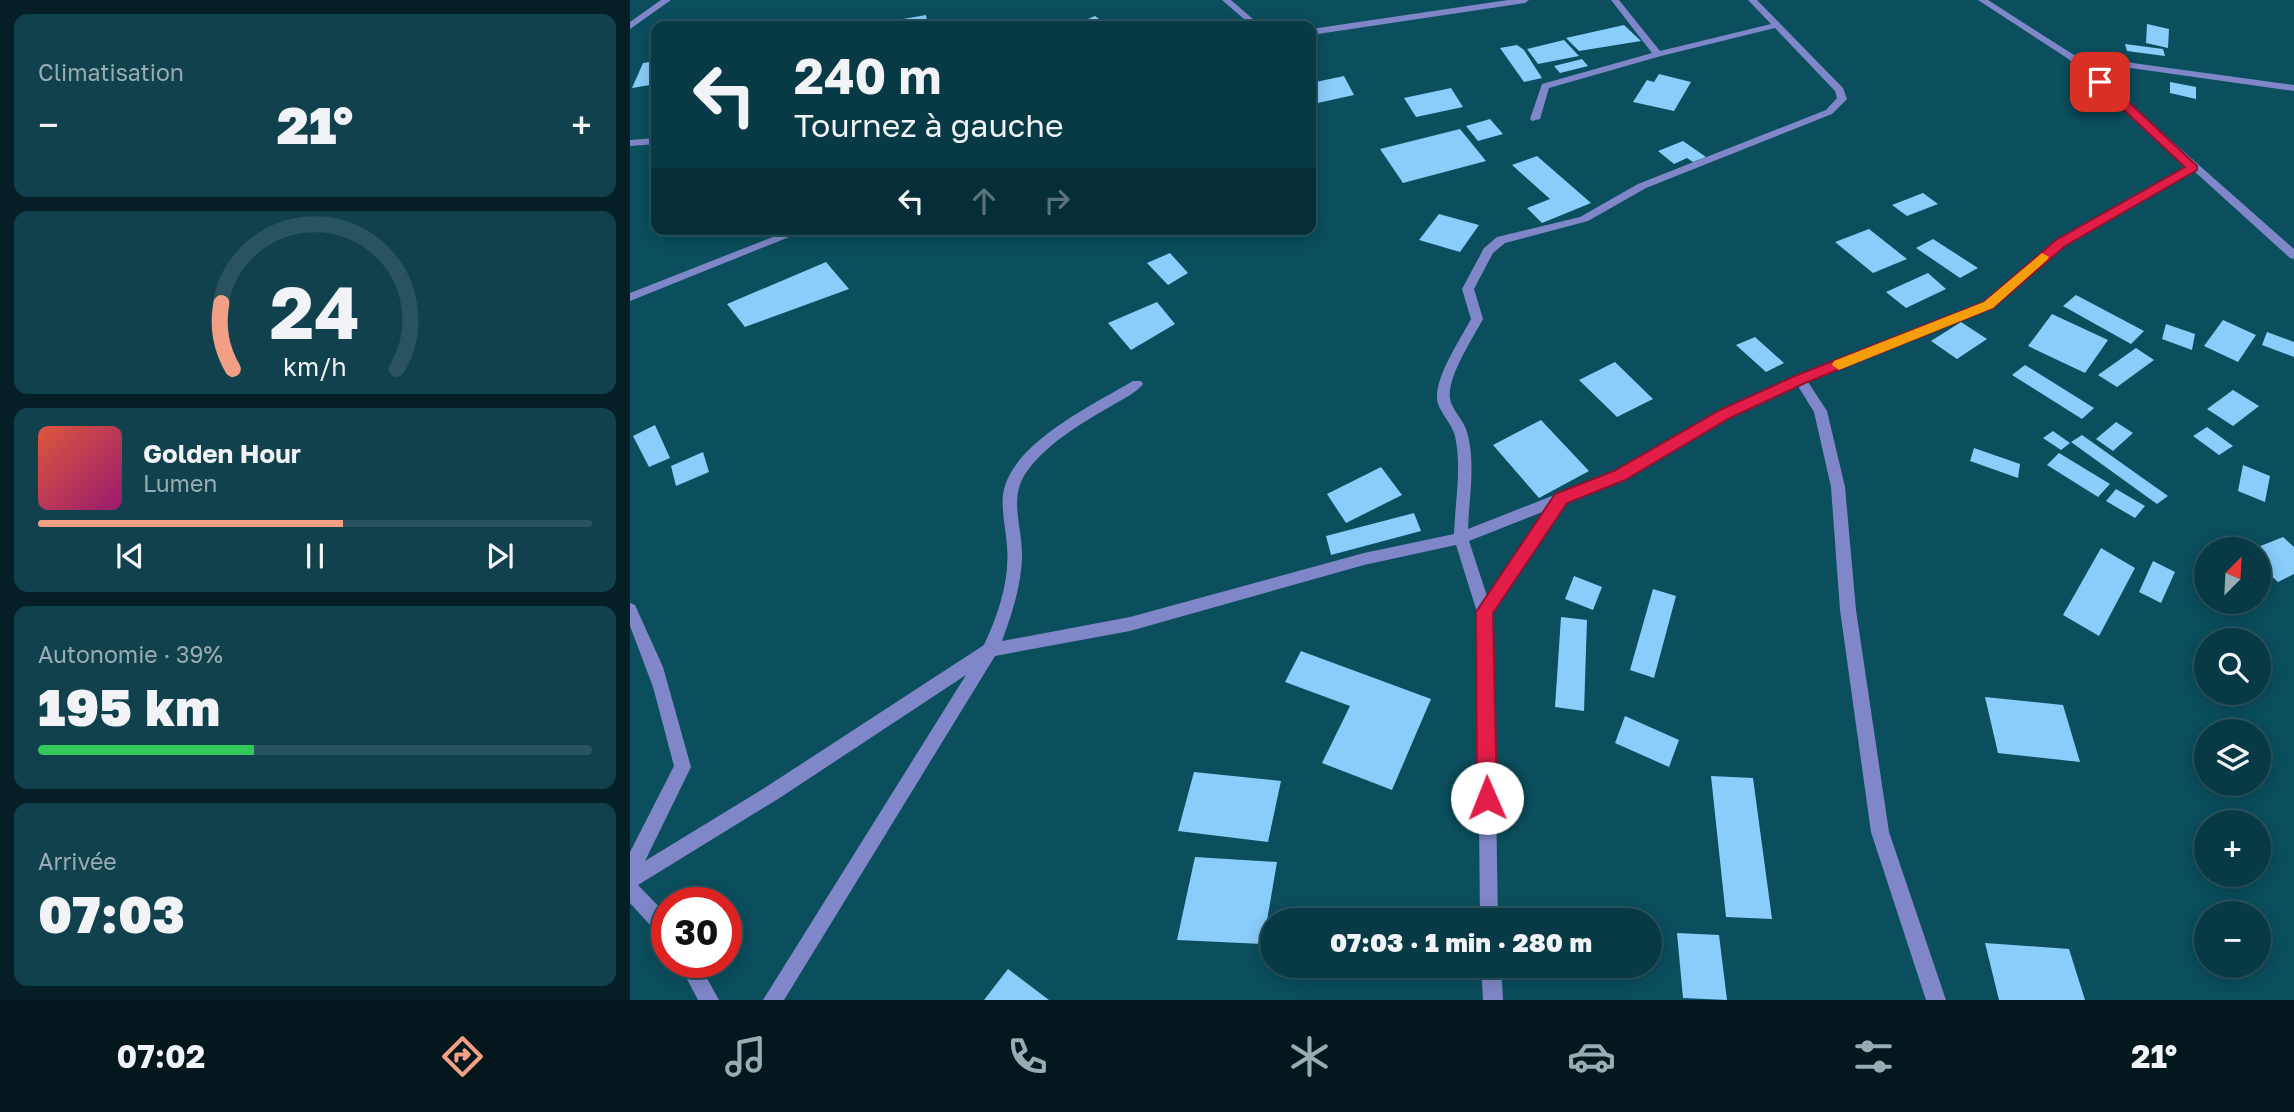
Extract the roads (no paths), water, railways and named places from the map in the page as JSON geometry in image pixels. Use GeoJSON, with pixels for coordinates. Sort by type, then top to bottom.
{"type":"FeatureCollection","features":[{"type":"Feature","properties":{"kind":"street"},"geometry":{"type":"LineString","coordinates":[[630,26],[667,0]]}},
{"type":"Feature","properties":{"kind":"street"},"geometry":{"type":"LineString","coordinates":[[1226,0],[1251,21]]}},
{"type":"Feature","properties":{"kind":"street"},"geometry":{"type":"LineString","coordinates":[[1316,31],[1525,0]]}},
{"type":"Feature","properties":{"kind":"street"},"geometry":{"type":"LineString","coordinates":[[1615,0],[1658,54]]}},
{"type":"Feature","properties":{"kind":"street"},"geometry":{"type":"LineString","coordinates":[[1489,908],[1485,612],[1461,538],[1461,492],[1465,457],[1460,427],[1443,400],[1446,380],[1477,319],[1468,289],[1478,267],[1501,240],[1584,219],[1642,186],[1803,123],[1838,106],[1842,99],[1840,90],[1774,26],[1752,0]]}},
{"type":"Feature","properties":{"kind":"street"},"geometry":{"type":"LineString","coordinates":[[1982,0],[2070,56],[2192,168],[2294,255]]}},
{"type":"Feature","properties":{"kind":"street"},"geometry":{"type":"LineString","coordinates":[[1535,119],[1545,86],[1658,54],[1774,26]]}},
{"type":"Feature","properties":{"kind":"street"},"geometry":{"type":"LineString","coordinates":[[2070,56],[2294,88]]}},
{"type":"Feature","properties":{"kind":"street"},"geometry":{"type":"LineString","coordinates":[[630,144],[651,142]]}},
{"type":"Feature","properties":{"kind":"street"},"geometry":{"type":"LineString","coordinates":[[630,880],[772,793],[990,650],[1130,624],[1364,559],[1461,538],[1561,499],[1620,475],[1725,414],[1800,380],[1988,305],[2061,243],[2192,168]]}},
{"type":"Feature","properties":{"kind":"street"},"geometry":{"type":"LineString","coordinates":[[630,297],[789,235]]}},
{"type":"Feature","properties":{"kind":"street"},"geometry":{"type":"LineString","coordinates":[[1800,380],[1820,411],[1838,487],[1848,610],[1880,832],[1936,1000]]}},
{"type":"Feature","properties":{"kind":"street"},"geometry":{"type":"LineString","coordinates":[[773,1000],[990,650],[1002,624],[1015,558],[1011,509],[1014,478],[1040,449],[1086,415],[1138,384]]}},
{"type":"Feature","properties":{"kind":"street"},"geometry":{"type":"LineString","coordinates":[[1485,612],[1561,499]]}},
{"type":"Feature","properties":{"kind":"street"},"geometry":{"type":"LineString","coordinates":[[630,610],[639,627],[669,712],[683,767],[630,871]]}},
{"type":"Feature","properties":{"kind":"street"},"geometry":{"type":"LineString","coordinates":[[630,890],[651,912]]}},
{"type":"Feature","properties":{"kind":"street"},"geometry":{"type":"LineString","coordinates":[[696,978],[709,1000]]}},
{"type":"Feature","properties":{"kind":"street"},"geometry":{"type":"LineString","coordinates":[[1492,978],[1493,1000]]}}]}
